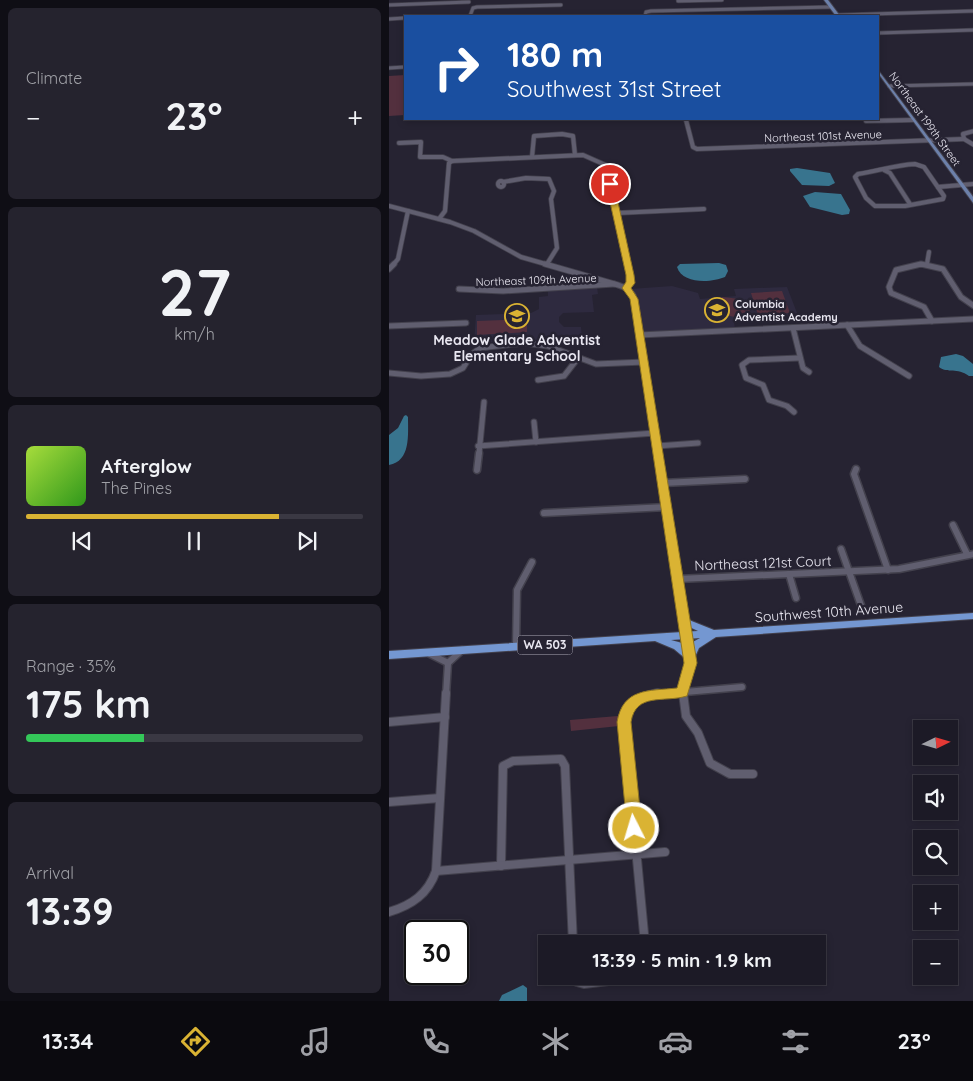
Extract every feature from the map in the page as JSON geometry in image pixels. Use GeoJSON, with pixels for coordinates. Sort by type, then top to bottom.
{"type":"FeatureCollection","features":[{"type":"Feature","properties":{"kind":"highway","name":"Southwest 10th Avenue"},"geometry":{"type":"LineString","coordinates":[[687,636],[973,616]]}},
{"type":"Feature","properties":{"kind":"highway"},"geometry":{"type":"LineString","coordinates":[[685,621],[715,634]]}},
{"type":"Feature","properties":{"kind":"highway"},"geometry":{"type":"LineString","coordinates":[[654,638],[675,645],[689,656],[695,646],[715,634]]}},
{"type":"Feature","properties":{"kind":"highway","name":"WA 503"},"geometry":{"type":"LineString","coordinates":[[389,655],[687,636]]}},
{"type":"Feature","properties":{"kind":"main road"},"geometry":{"type":"LineString","coordinates":[[826,0],[837,15]]}},
{"type":"Feature","properties":{"kind":"main road","name":"Northeast 199th Street"},"geometry":{"type":"LineString","coordinates":[[879,72],[973,203]]}},
{"type":"Feature","properties":{"kind":"street"},"geometry":{"type":"LineString","coordinates":[[678,1],[722,0]]}},
{"type":"Feature","properties":{"kind":"street"},"geometry":{"type":"LineString","coordinates":[[389,5],[469,2]]}},
{"type":"Feature","properties":{"kind":"street"},"geometry":{"type":"LineString","coordinates":[[470,15],[473,9],[481,7],[561,5]]}},
{"type":"Feature","properties":{"kind":"street"},"geometry":{"type":"LineString","coordinates":[[645,15],[646,12],[651,11],[831,7]]}},
{"type":"Feature","properties":{"kind":"street"},"geometry":{"type":"LineString","coordinates":[[865,15],[973,11]]}},
{"type":"Feature","properties":{"kind":"street"},"geometry":{"type":"LineString","coordinates":[[389,19],[404,18]]}},
{"type":"Feature","properties":{"kind":"street"},"geometry":{"type":"LineString","coordinates":[[879,33],[973,30]]}},
{"type":"Feature","properties":{"kind":"street"},"geometry":{"type":"LineString","coordinates":[[389,68],[404,67]]}},
{"type":"Feature","properties":{"kind":"street"},"geometry":{"type":"LineString","coordinates":[[889,86],[973,84]]}},
{"type":"Feature","properties":{"kind":"street","name":"Northeast 101st Avenue"},"geometry":{"type":"LineString","coordinates":[[686,120],[693,147],[697,149],[964,139]]}},
{"type":"Feature","properties":{"kind":"street"},"geometry":{"type":"LineString","coordinates":[[866,121],[913,120]]}},
{"type":"Feature","properties":{"kind":"street"},"geometry":{"type":"LineString","coordinates":[[973,131],[963,134],[964,139],[973,145]]}},
{"type":"Feature","properties":{"kind":"street"},"geometry":{"type":"LineString","coordinates":[[532,157],[532,139],[537,135],[562,134],[573,136],[576,155]]}},
{"type":"Feature","properties":{"kind":"street"},"geometry":{"type":"LineString","coordinates":[[399,143],[421,142],[420,157],[443,157],[451,161],[576,155],[589,157],[598,164],[611,168],[609,181],[630,275],[631,283],[626,288]]}},
{"type":"Feature","properties":{"kind":"street"},"geometry":{"type":"LineString","coordinates":[[439,218],[445,211],[449,163],[451,161]]}},
{"type":"Feature","properties":{"kind":"street"},"geometry":{"type":"LineString","coordinates":[[893,165],[922,165],[944,198],[910,204],[875,206],[870,204],[855,175],[884,170],[893,165]]}},
{"type":"Feature","properties":{"kind":"street"},"geometry":{"type":"LineString","coordinates":[[884,170],[891,174],[910,204]]}},
{"type":"Feature","properties":{"kind":"street"},"geometry":{"type":"LineString","coordinates":[[503,182],[526,178],[549,179],[554,191],[551,199],[557,246],[547,264]]}},
{"type":"Feature","properties":{"kind":"street"},"geometry":{"type":"LineString","coordinates":[[938,187],[973,184]]}},
{"type":"Feature","properties":{"kind":"street"},"geometry":{"type":"LineString","coordinates":[[389,206],[439,218],[474,231],[521,257],[626,288],[633,297],[687,636],[690,668],[682,692],[686,716],[698,733],[705,755],[717,769],[730,774],[753,774]]}},
{"type":"Feature","properties":{"kind":"street"},"geometry":{"type":"LineString","coordinates":[[617,213],[704,209]]}},
{"type":"Feature","properties":{"kind":"street"},"geometry":{"type":"LineString","coordinates":[[389,269],[398,259],[408,211]]}},
{"type":"Feature","properties":{"kind":"street"},"geometry":{"type":"LineString","coordinates":[[927,264],[929,252]]}},
{"type":"Feature","properties":{"kind":"street"},"geometry":{"type":"LineString","coordinates":[[932,321],[924,307],[899,298],[889,290],[896,270],[927,264],[943,269],[961,297],[973,306]]}},
{"type":"Feature","properties":{"kind":"street","name":"Northeast 109th Avenue"},"geometry":{"type":"LineString","coordinates":[[459,289],[503,291],[614,284]]}},
{"type":"Feature","properties":{"kind":"street"},"geometry":{"type":"LineString","coordinates":[[639,335],[973,319]]}},
{"type":"Feature","properties":{"kind":"street"},"geometry":{"type":"LineString","coordinates":[[389,326],[466,323]]}},
{"type":"Feature","properties":{"kind":"street"},"geometry":{"type":"LineString","coordinates":[[847,325],[860,346],[909,376]]}},
{"type":"Feature","properties":{"kind":"street"},"geometry":{"type":"LineString","coordinates":[[793,328],[799,358],[803,368],[809,372]]}},
{"type":"Feature","properties":{"kind":"street"},"geometry":{"type":"LineString","coordinates":[[389,373],[428,376],[453,374],[463,368],[477,349],[495,345],[538,344],[598,364],[644,362]]}},
{"type":"Feature","properties":{"kind":"street"},"geometry":{"type":"LineString","coordinates":[[538,380],[564,376],[578,358]]}},
{"type":"Feature","properties":{"kind":"street"},"geometry":{"type":"LineString","coordinates":[[794,412],[787,406],[770,401],[763,385],[747,379],[742,366],[744,362],[799,358]]}},
{"type":"Feature","properties":{"kind":"street"},"geometry":{"type":"LineString","coordinates":[[477,470],[478,446],[483,434],[484,402]]}},
{"type":"Feature","properties":{"kind":"street"},"geometry":{"type":"LineString","coordinates":[[534,422],[536,442]]}},
{"type":"Feature","properties":{"kind":"street"},"geometry":{"type":"LineString","coordinates":[[478,446],[655,433]]}},
{"type":"Feature","properties":{"kind":"street"},"geometry":{"type":"LineString","coordinates":[[657,446],[698,444]]}},
{"type":"Feature","properties":{"kind":"street"},"geometry":{"type":"LineString","coordinates":[[856,469],[853,474],[888,570]]}},
{"type":"Feature","properties":{"kind":"street"},"geometry":{"type":"LineString","coordinates":[[663,483],[745,479]]}},
{"type":"Feature","properties":{"kind":"street"},"geometry":{"type":"LineString","coordinates":[[544,513],[667,507]]}},
{"type":"Feature","properties":{"kind":"street"},"geometry":{"type":"LineString","coordinates":[[953,525],[970,554]]}},
{"type":"Feature","properties":{"kind":"street"},"geometry":{"type":"LineString","coordinates":[[841,549],[863,611]]}},
{"type":"Feature","properties":{"kind":"street","name":"Northeast 121st Court"},"geometry":{"type":"LineString","coordinates":[[678,579],[902,569],[970,554]]}},
{"type":"Feature","properties":{"kind":"street"},"geometry":{"type":"LineString","coordinates":[[516,646],[517,590],[531,562]]}},
{"type":"Feature","properties":{"kind":"street"},"geometry":{"type":"LineString","coordinates":[[789,574],[795,598]]}},
{"type":"Feature","properties":{"kind":"street"},"geometry":{"type":"LineString","coordinates":[[389,912],[406,906],[421,897],[430,885],[436,871],[448,663],[462,650]]}},
{"type":"Feature","properties":{"kind":"street"},"geometry":{"type":"LineString","coordinates":[[427,652],[448,663]]}},
{"type":"Feature","properties":{"kind":"street"},"geometry":{"type":"LineString","coordinates":[[644,935],[625,716],[633,702],[652,695],[742,687]]}},
{"type":"Feature","properties":{"kind":"street"},"geometry":{"type":"LineString","coordinates":[[389,722],[445,717]]}},
{"type":"Feature","properties":{"kind":"street"},"geometry":{"type":"LineString","coordinates":[[501,866],[503,766],[513,761],[561,758],[565,766],[573,935]]}},
{"type":"Feature","properties":{"kind":"street"},"geometry":{"type":"LineString","coordinates":[[389,802],[440,798]]}},
{"type":"Feature","properties":{"kind":"street"},"geometry":{"type":"LineString","coordinates":[[436,871],[665,852]]}},
{"type":"Feature","properties":{"kind":"shaded area"},"geometry":{"type":"Polygon","coordinates":[[[404,75],[404,115],[389,116],[389,76],[404,75]]]}},
{"type":"Feature","properties":{"kind":"shaded area","name":"Columbia Adventist Academy"},"geometry":{"type":"Polygon","coordinates":[[[672,286],[698,293],[700,299],[736,296],[734,289],[787,287],[799,318],[734,321],[735,330],[641,333],[630,289],[672,286]]]}},
{"type":"Feature","properties":{"kind":"shaded area","name":"Meadow Glade Adventist Elementary School"},"geometry":{"type":"Polygon","coordinates":[[[597,287],[598,294],[592,295],[594,312],[563,313],[559,317],[559,322],[564,327],[581,327],[582,338],[474,343],[476,315],[531,313],[539,309],[539,297],[548,296],[548,289],[597,287]]]}},
{"type":"Feature","properties":{"kind":"shaded area"},"geometry":{"type":"Polygon","coordinates":[[[782,291],[790,313],[758,315],[751,293],[782,291]]]}},
{"type":"Feature","properties":{"kind":"shaded area"},"geometry":{"type":"Polygon","coordinates":[[[722,297],[745,303],[750,311],[748,319],[717,314],[715,312],[722,297]]]}},
{"type":"Feature","properties":{"kind":"shaded area"},"geometry":{"type":"Polygon","coordinates":[[[527,319],[527,332],[477,335],[477,321],[527,319]]]}},
{"type":"Feature","properties":{"kind":"shaded area"},"geometry":{"type":"Polygon","coordinates":[[[618,716],[619,726],[571,731],[570,720],[618,716]]]}},
{"type":"Feature","properties":{"kind":"water"},"geometry":{"type":"Polygon","coordinates":[[[797,168],[830,173],[835,183],[829,186],[802,185],[790,171],[790,169],[797,168]]]}},
{"type":"Feature","properties":{"kind":"water"},"geometry":{"type":"Polygon","coordinates":[[[815,192],[841,194],[850,210],[849,214],[842,215],[810,207],[803,196],[815,192]]]}},
{"type":"Feature","properties":{"kind":"water"},"geometry":{"type":"Polygon","coordinates":[[[719,263],[726,265],[728,271],[725,277],[705,281],[685,277],[677,267],[680,264],[719,263]]]}},
{"type":"Feature","properties":{"kind":"water"},"geometry":{"type":"Polygon","coordinates":[[[956,354],[963,356],[973,364],[973,376],[939,367],[941,357],[956,354]]]}},
{"type":"Feature","properties":{"kind":"water"},"geometry":{"type":"Polygon","coordinates":[[[406,415],[408,417],[408,432],[405,453],[396,463],[389,465],[389,435],[398,428],[406,415]]]}},
{"type":"Feature","properties":{"kind":"water"},"geometry":{"type":"Polygon","coordinates":[[[523,985],[527,988],[527,1001],[499,1001],[502,995],[523,985]]]}},
{"type":"Feature","properties":{"kind":"place","name":"Columbia Adventist Academy"},"geometry":{"type":"Point","coordinates":[717,310]}},
{"type":"Feature","properties":{"kind":"place","name":"Meadow Glade Adventist Elementary School"},"geometry":{"type":"Point","coordinates":[517,316]}},
{"type":"Feature","properties":{"kind":"route"},"geometry":{"type":"LineString","coordinates":[[610,184],[630,275],[631,283],[626,288],[633,295],[634,299],[691,663],[682,692],[641,698],[633,702],[626,710],[624,722],[634,828]]}}]}
